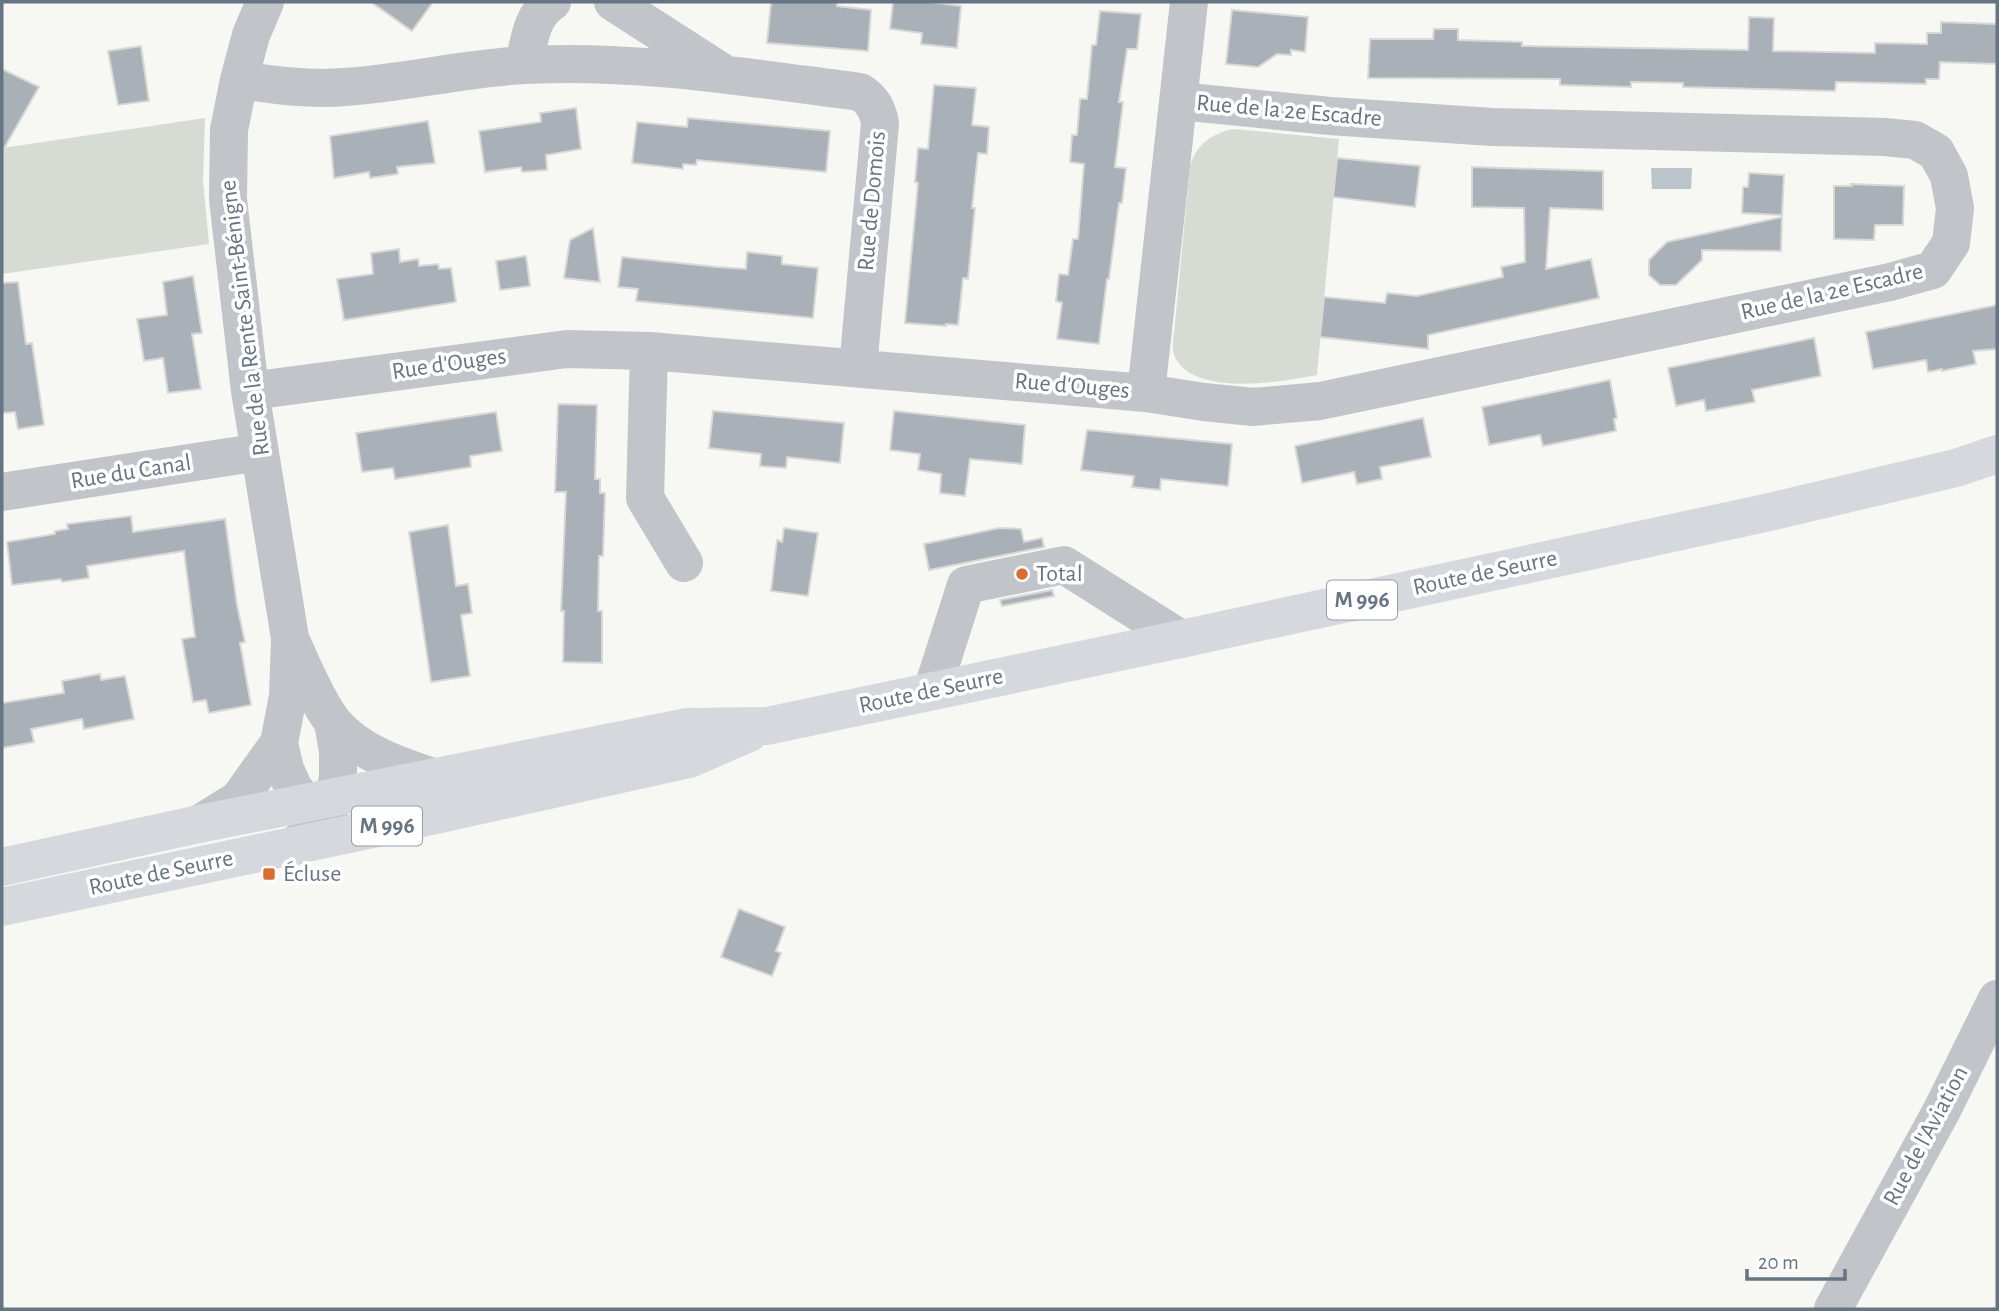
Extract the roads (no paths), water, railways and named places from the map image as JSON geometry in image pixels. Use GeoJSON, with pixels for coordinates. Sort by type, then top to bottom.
{"type":"FeatureCollection","features":[{"type":"Feature","properties":{"kind":"main road","name":"Route de Seurre"},"geometry":{"type":"LineString","coordinates":[[2,867],[199,824],[313,817],[359,832],[688,759],[767,726],[1765,513],[1956,468],[1997,454]]}},
{"type":"Feature","properties":{"kind":"main road","name":"Route de Seurre"},"geometry":{"type":"LineString","coordinates":[[1956,468],[1997,465]]}},
{"type":"Feature","properties":{"kind":"main road","name":"Route de Seurre"},"geometry":{"type":"LineString","coordinates":[[2,907],[313,817],[433,777],[688,727],[767,726]]}},
{"type":"Feature","properties":{"kind":"street","name":"Rue de la Rente Saint-Bénigne"},"geometry":{"type":"LineString","coordinates":[[265,2],[251,35],[229,130],[228,199],[250,391],[290,638],[288,696],[279,743],[285,769],[293,787],[313,817],[338,779],[338,752],[333,722]]}},
{"type":"Feature","properties":{"kind":"street"},"geometry":{"type":"LineString","coordinates":[[524,65],[534,23],[540,11],[552,2]]}},
{"type":"Feature","properties":{"kind":"street","name":"Rue de Domois"},"geometry":{"type":"LineString","coordinates":[[613,2],[726,75]]}},
{"type":"Feature","properties":{"kind":"street","name":"Rue d'Ouges"},"geometry":{"type":"LineString","coordinates":[[250,391],[566,349],[649,351],[1146,393],[1189,2]]}},
{"type":"Feature","properties":{"kind":"street","name":"Rue de Domois"},"geometry":{"type":"LineString","coordinates":[[239,80],[283,86],[343,88],[524,65],[634,66],[860,92],[868,97],[878,114],[880,124],[858,368]]}},
{"type":"Feature","properties":{"kind":"street","name":"Rue de la 2e Escadre"},"geometry":{"type":"LineString","coordinates":[[1146,393],[1254,407],[1321,401],[1890,282],[1933,270],[1951,243],[1955,208],[1949,176],[1936,152],[1915,140],[1492,127],[1330,116],[1179,101]]}},
{"type":"Feature","properties":{"kind":"street"},"geometry":{"type":"LineString","coordinates":[[649,351],[645,498],[684,563]]}},
{"type":"Feature","properties":{"kind":"street","name":"Rue du Canal"},"geometry":{"type":"LineString","coordinates":[[2,492],[260,452]]}},
{"type":"Feature","properties":{"kind":"street"},"geometry":{"type":"LineString","coordinates":[[932,691],[966,585],[1064,565],[1181,639]]}},
{"type":"Feature","properties":{"kind":"street","name":"Rue de la Rente Saint-Bénigne"},"geometry":{"type":"LineString","coordinates":[[290,638],[309,681],[333,722],[359,745],[386,760],[433,777]]}},
{"type":"Feature","properties":{"kind":"street","name":"Rue de la Rente Saint-Bénigne"},"geometry":{"type":"LineString","coordinates":[[199,824],[239,799],[279,743]]}},
{"type":"Feature","properties":{"kind":"street","name":"Rue de l'Aviation"},"geometry":{"type":"LineString","coordinates":[[1833,1309],[1942,1110],[1997,999]]}},
{"type":"Feature","properties":{"kind":"place","name":"Total"},"geometry":{"type":"Point","coordinates":[1022,574]}},
{"type":"Feature","properties":{"kind":"place","name":"Écluse"},"geometry":{"type":"Point","coordinates":[269,874]}}]}
